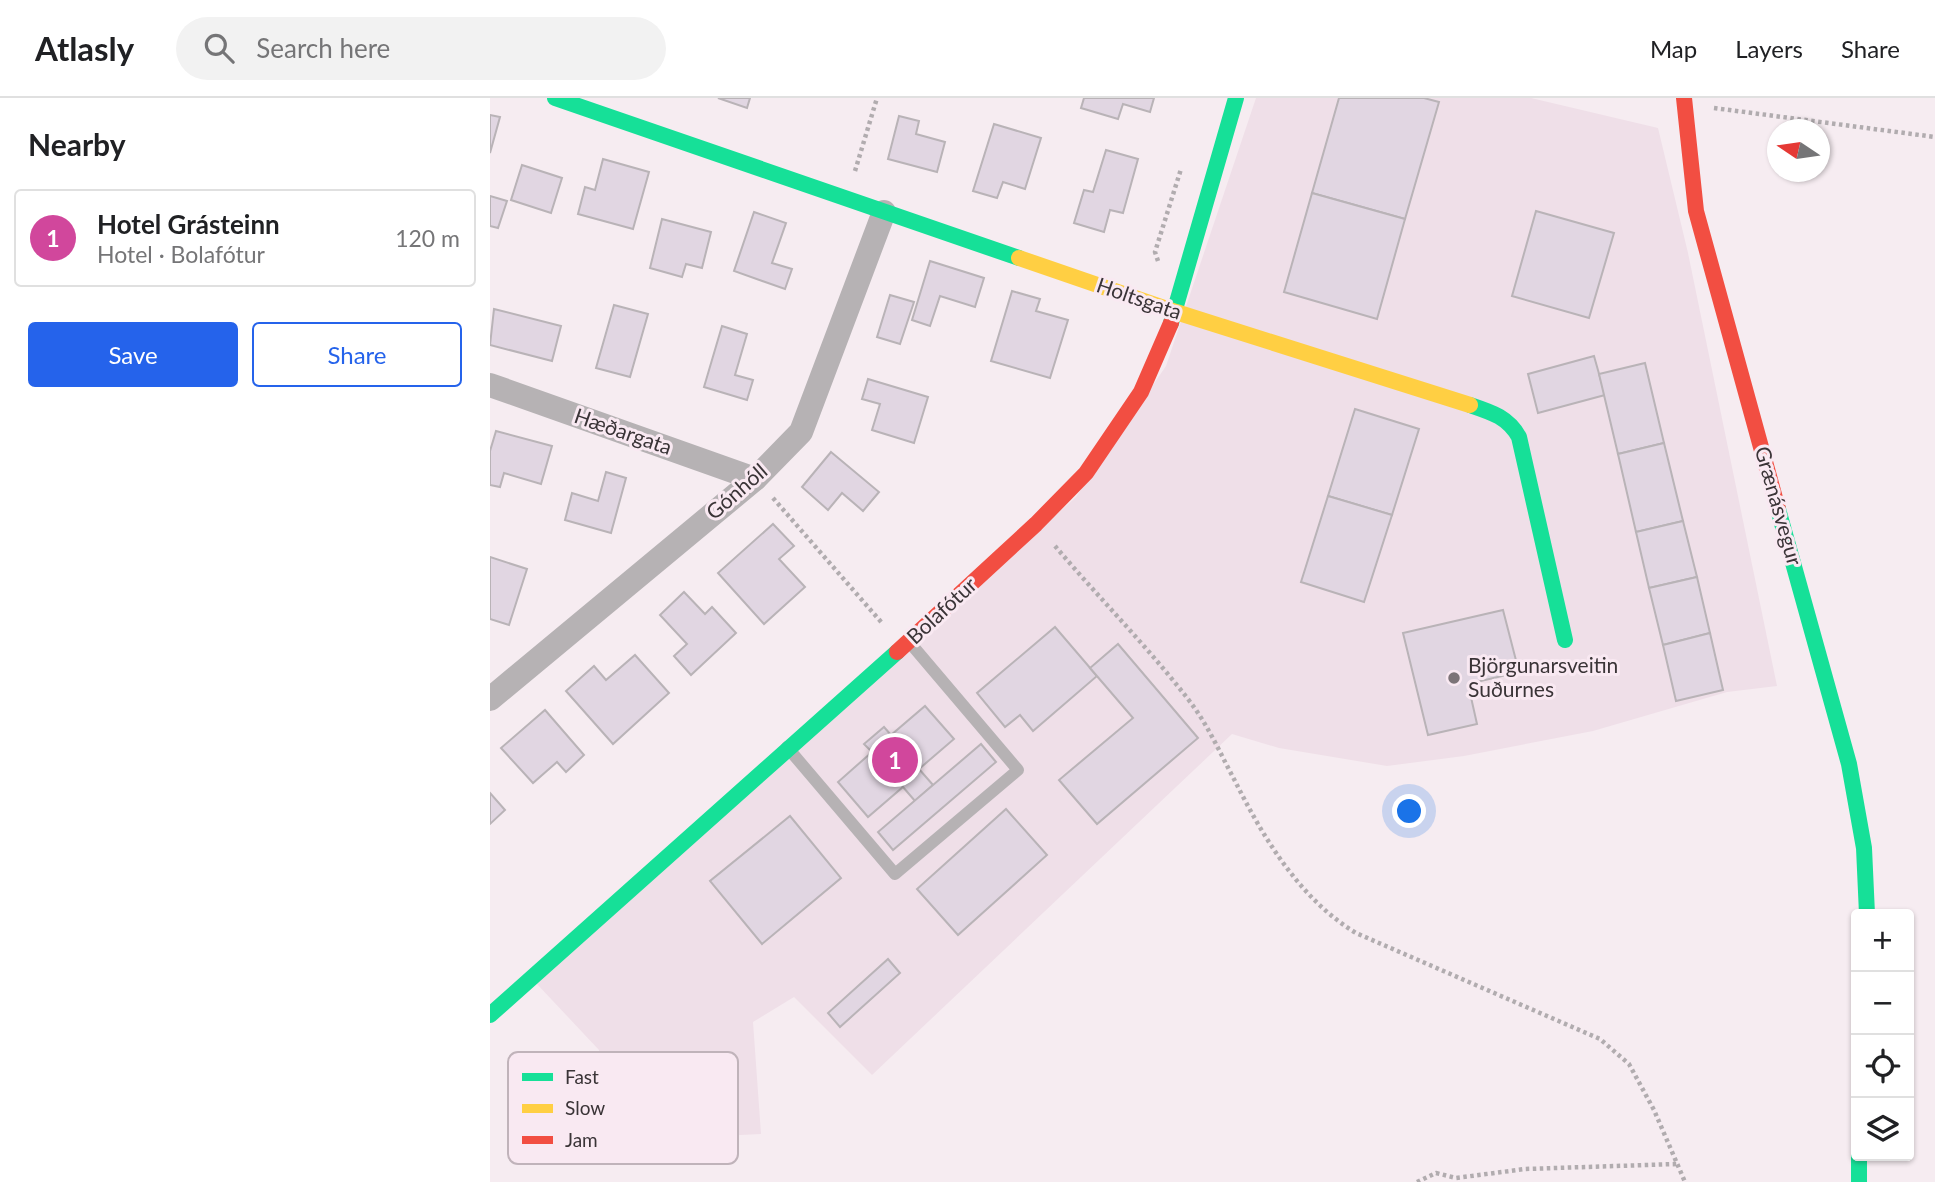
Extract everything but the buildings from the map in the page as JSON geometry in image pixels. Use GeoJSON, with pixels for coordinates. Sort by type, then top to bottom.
{"type":"FeatureCollection","features":[{"type":"Feature","properties":{"kind":"street","name":"Holtsgata"},"geometry":{"type":"LineString","coordinates":[[555,98],[1175,312],[1498,414],[1513,426],[1519,437],[1565,640]]}},
{"type":"Feature","properties":{"kind":"street","name":"Bolafótur"},"geometry":{"type":"LineString","coordinates":[[490,1015],[787,747],[909,641],[1036,524],[1086,473],[1126,419],[1141,392],[1175,312],[1236,98]]}},
{"type":"Feature","properties":{"kind":"street","name":"Grænásvegur"},"geometry":{"type":"LineString","coordinates":[[1683,101],[1696,211],[1849,764],[1864,848],[1867,909]]}},
{"type":"Feature","properties":{"kind":"street","name":"Gónhóll"},"geometry":{"type":"LineString","coordinates":[[490,699],[755,479],[801,432],[884,212]]}},
{"type":"Feature","properties":{"kind":"street","name":"Hæðargata"},"geometry":{"type":"LineString","coordinates":[[490,385],[755,479]]}},
{"type":"Feature","properties":{"kind":"street"},"geometry":{"type":"LineString","coordinates":[[1859,1161],[1859,1182]]}},
{"type":"Feature","properties":{"kind":"lane"},"geometry":{"type":"LineString","coordinates":[[787,747],[895,874],[1018,769],[909,641]]}},
{"type":"Feature","properties":{"kind":"path"},"geometry":{"type":"LineString","coordinates":[[846,199],[877,98]]}},
{"type":"Feature","properties":{"kind":"path"},"geometry":{"type":"LineString","coordinates":[[1683,101],[1935,136]]}},
{"type":"Feature","properties":{"kind":"path"},"geometry":{"type":"LineString","coordinates":[[755,479],[887,629]]}},
{"type":"Feature","properties":{"kind":"path"},"geometry":{"type":"LineString","coordinates":[[1036,524],[1191,703],[1213,738],[1256,822],[1288,870],[1331,918],[1356,933],[1600,1039],[1629,1064],[1654,1110],[1685,1182]]}},
{"type":"Feature","properties":{"kind":"path"},"geometry":{"type":"LineString","coordinates":[[1418,1182],[1436,1173],[1456,1178],[1525,1169],[1677,1164]]}},
{"type":"Feature","properties":{"kind":"shaded area"},"geometry":{"type":"Polygon","coordinates":[[[1256,98],[1531,98],[1658,128],[1688,253],[1777,686],[1727,692],[1593,731],[1464,756],[1387,766],[1279,748],[1232,734],[872,1075],[794,997],[753,1022],[761,1134],[738,1135],[738,1052],[599,1052],[536,983],[1076,497],[1166,366],[1256,98]]]}},
{"type":"Feature","properties":{"kind":"traffic: fast"},"geometry":{"type":"LineString","coordinates":[[555,98],[1019,258]]}},
{"type":"Feature","properties":{"kind":"traffic: fast"},"geometry":{"type":"LineString","coordinates":[[1171,323],[1236,98]]}},
{"type":"Feature","properties":{"kind":"traffic: fast"},"geometry":{"type":"LineString","coordinates":[[1470,405],[1504,420],[1519,437],[1565,640]]}},
{"type":"Feature","properties":{"kind":"traffic: fast"},"geometry":{"type":"LineString","coordinates":[[1778,509],[1849,764],[1864,848],[1867,909]]}},
{"type":"Feature","properties":{"kind":"traffic: fast"},"geometry":{"type":"LineString","coordinates":[[490,1015],[897,652]]}},
{"type":"Feature","properties":{"kind":"traffic: fast"},"geometry":{"type":"LineString","coordinates":[[1859,1161],[1859,1182]]}},
{"type":"Feature","properties":{"kind":"traffic: slow"},"geometry":{"type":"LineString","coordinates":[[1019,258],[1176,312],[1470,405]]}},
{"type":"Feature","properties":{"kind":"traffic: jam"},"geometry":{"type":"LineString","coordinates":[[1684,98],[1696,211],[1778,509]]}},
{"type":"Feature","properties":{"kind":"traffic: jam"},"geometry":{"type":"LineString","coordinates":[[897,652],[1036,524],[1086,473],[1141,392],[1171,323]]}},
{"type":"Feature","properties":{"kind":"place","name":"Björgunarsveitin Suðurnes"},"geometry":{"type":"Point","coordinates":[1454,678]}},
{"type":"Feature","properties":{"kind":"place","name":"Hotel Grásteinn"},"geometry":{"type":"Point","coordinates":[895,760]}}]}
